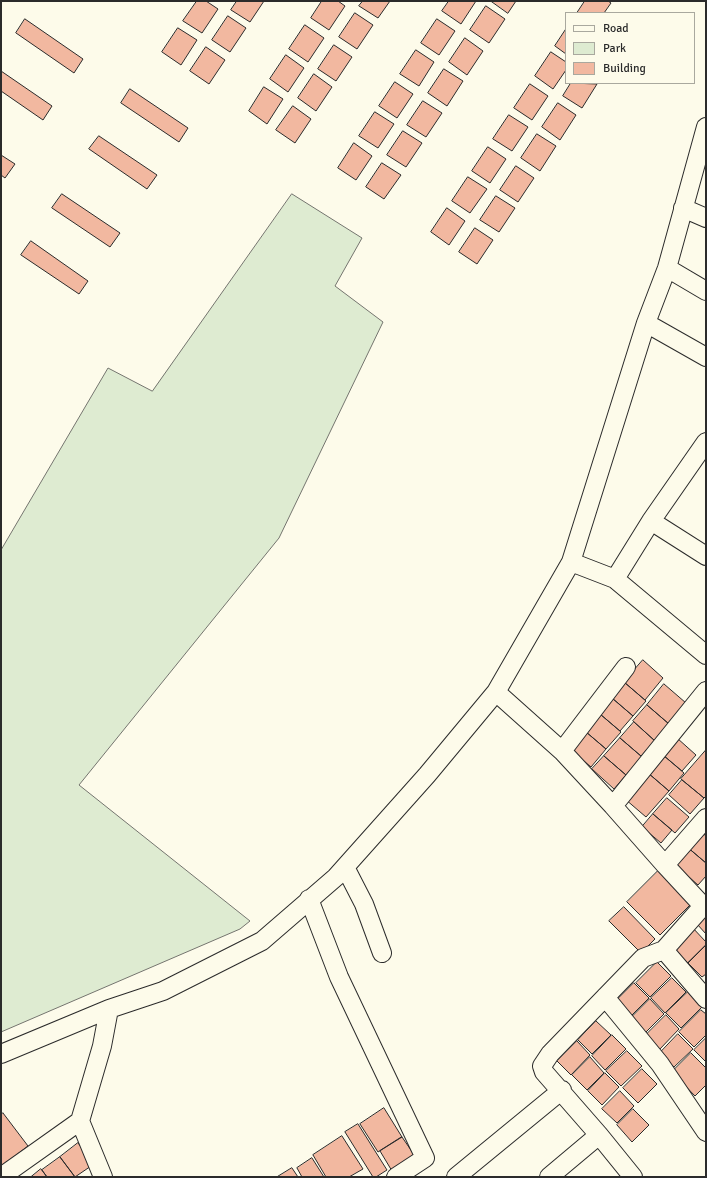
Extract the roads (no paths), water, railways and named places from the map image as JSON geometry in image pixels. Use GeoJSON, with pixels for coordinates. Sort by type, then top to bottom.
{"type":"FeatureCollection","features":[{"type":"Feature","properties":{"kind":"street"},"geometry":{"type":"LineString","coordinates":[[1,1054],[108,1009],[163,991],[262,941],[336,877],[496,692],[571,562],[646,324],[667,268],[706,127]]}},
{"type":"Feature","properties":{"kind":"street"},"geometry":{"type":"LineString","coordinates":[[683,208],[706,218]]}},
{"type":"Feature","properties":{"kind":"street"},"geometry":{"type":"LineString","coordinates":[[667,268],[706,291]]}},
{"type":"Feature","properties":{"kind":"street"},"geometry":{"type":"LineString","coordinates":[[646,324],[706,357]]}},
{"type":"Feature","properties":{"kind":"street"},"geometry":{"type":"LineString","coordinates":[[615,580],[651,521],[706,442]]}},
{"type":"Feature","properties":{"kind":"street"},"geometry":{"type":"LineString","coordinates":[[651,521],[704,550]]}},
{"type":"Feature","properties":{"kind":"street"},"geometry":{"type":"LineString","coordinates":[[571,562],[615,580],[706,656]]}},
{"type":"Feature","properties":{"kind":"street"},"geometry":{"type":"LineString","coordinates":[[562,751],[626,667]]}},
{"type":"Feature","properties":{"kind":"street"},"geometry":{"type":"LineString","coordinates":[[613,806],[706,691]]}},
{"type":"Feature","properties":{"kind":"street"},"geometry":{"type":"LineString","coordinates":[[496,692],[562,751],[665,865],[705,905],[664,950],[643,958],[550,1054],[542,1066],[544,1072],[562,1090],[633,1177]]}},
{"type":"Feature","properties":{"kind":"street"},"geometry":{"type":"LineString","coordinates":[[665,865],[706,818]]}},
{"type":"Feature","properties":{"kind":"street"},"geometry":{"type":"LineString","coordinates":[[345,866],[364,904],[382,953]]}},
{"type":"Feature","properties":{"kind":"street"},"geometry":{"type":"LineString","coordinates":[[309,899],[339,977],[425,1158],[396,1177]]}},
{"type":"Feature","properties":{"kind":"street"},"geometry":{"type":"LineString","coordinates":[[664,950],[706,999]]}},
{"type":"Feature","properties":{"kind":"street"},"geometry":{"type":"LineString","coordinates":[[605,997],[660,1064],[706,1132]]}},
{"type":"Feature","properties":{"kind":"street"},"geometry":{"type":"LineString","coordinates":[[103,1177],[80,1121],[102,1046],[108,1009]]}},
{"type":"Feature","properties":{"kind":"street"},"geometry":{"type":"LineString","coordinates":[[456,1177],[562,1090]]}},
{"type":"Feature","properties":{"kind":"street"},"geometry":{"type":"LineString","coordinates":[[1,1176],[80,1121]]}},
{"type":"Feature","properties":{"kind":"street"},"geometry":{"type":"LineString","coordinates":[[549,1177],[599,1135]]}}]}
